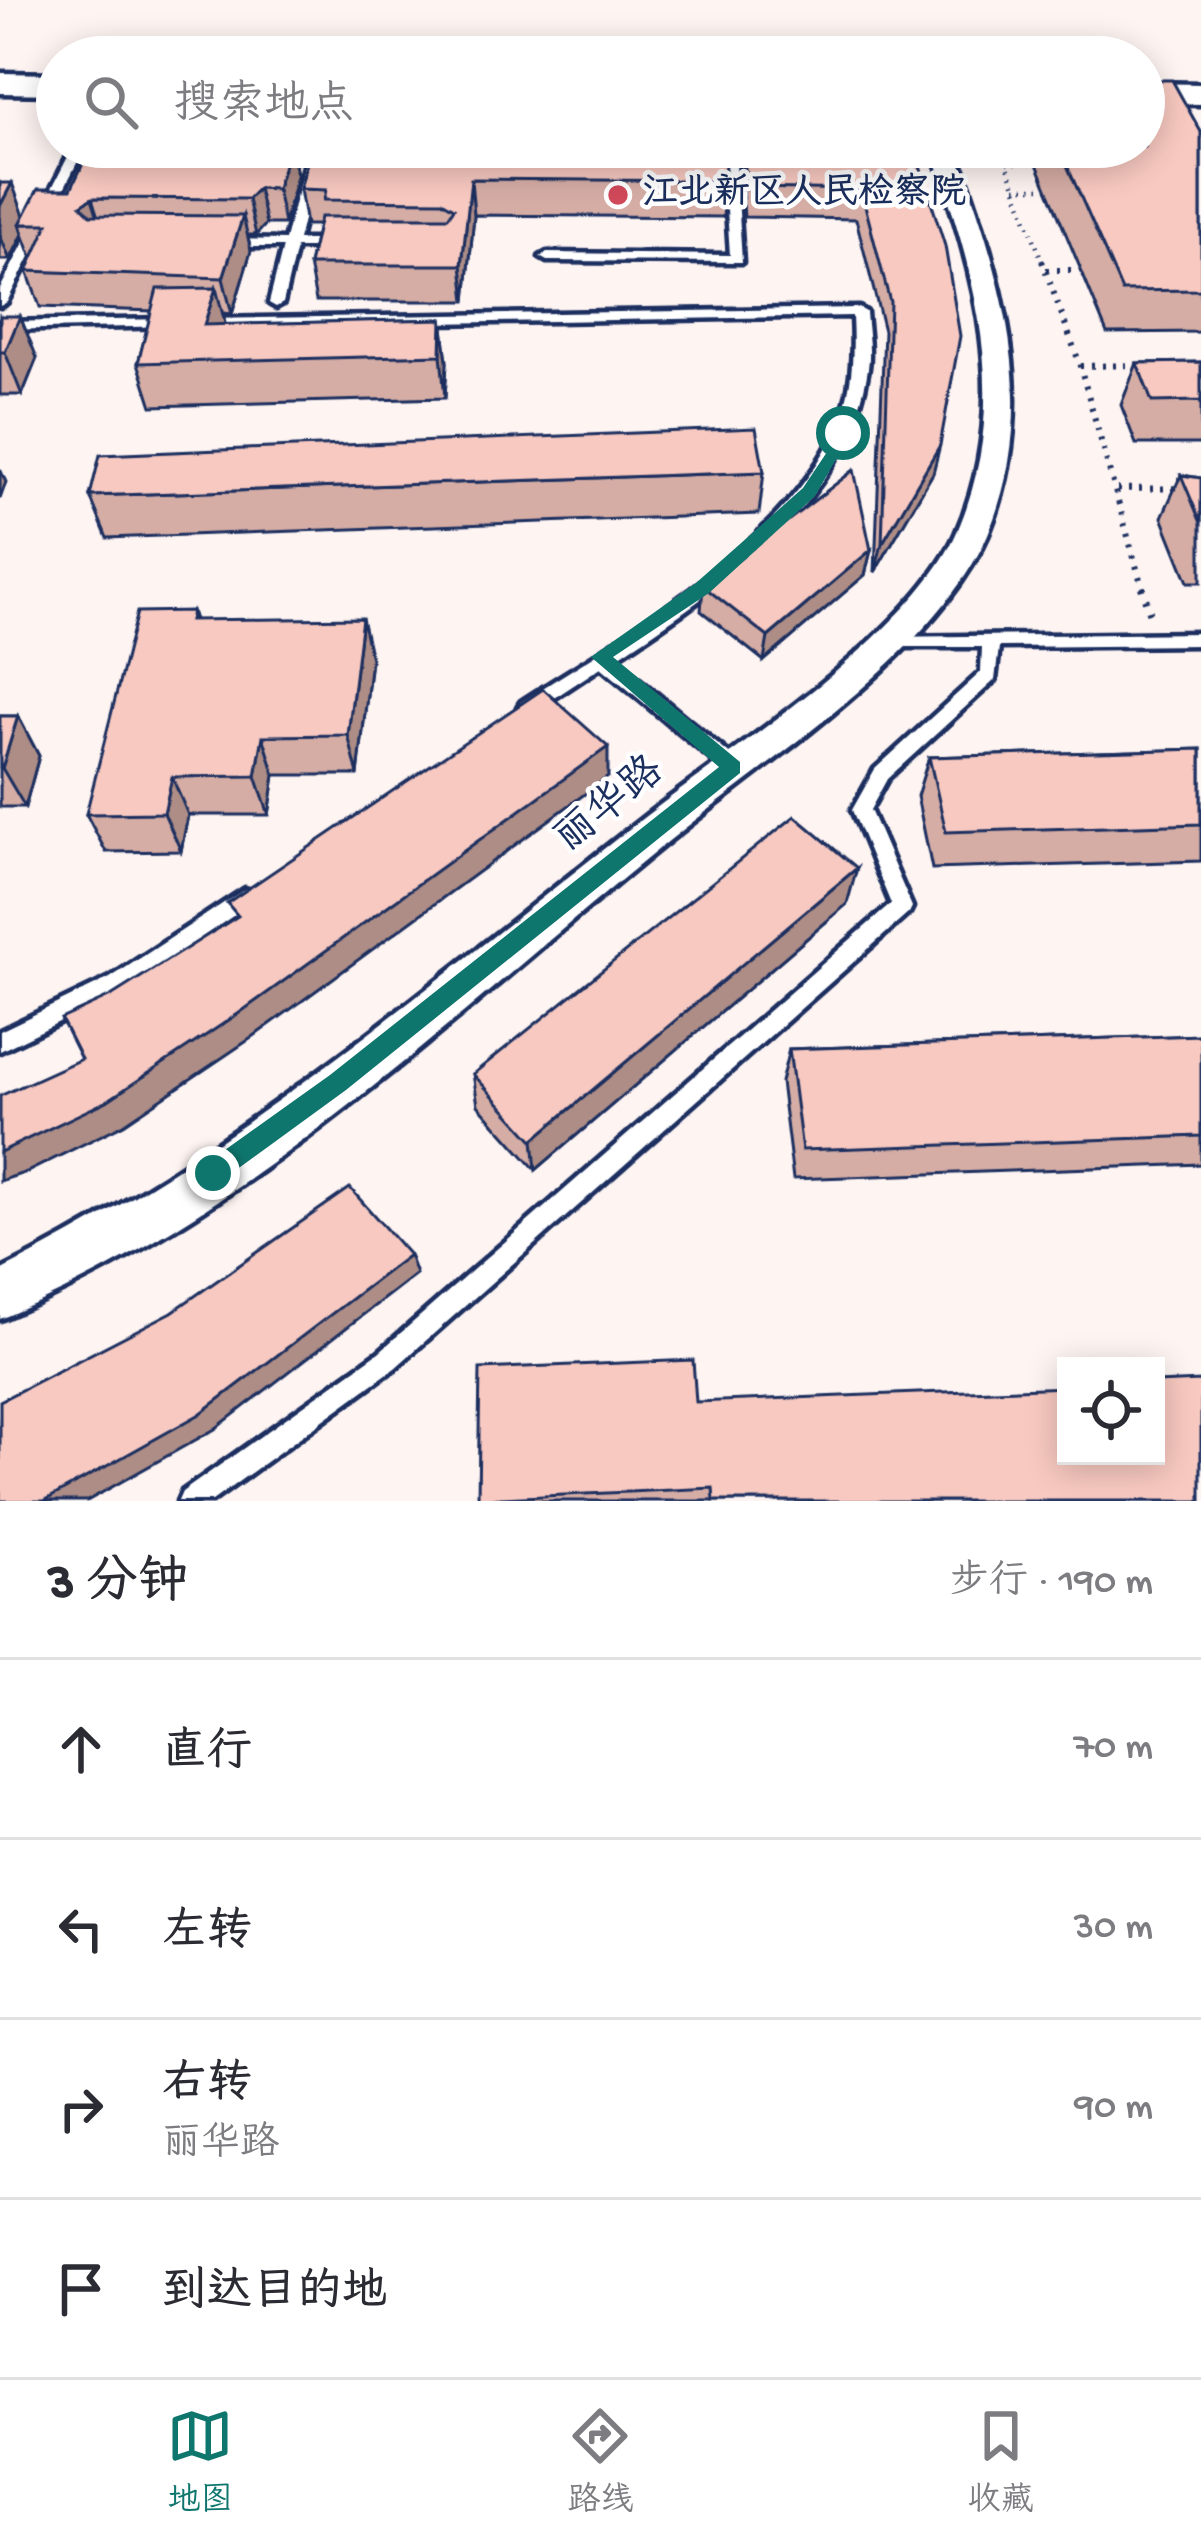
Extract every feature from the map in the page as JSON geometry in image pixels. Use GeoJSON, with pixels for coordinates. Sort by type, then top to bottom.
{"type":"FeatureCollection","features":[{"type":"Feature","properties":{"kind":"street"},"geometry":{"type":"LineString","coordinates":[[0,83],[36,84]]}},
{"type":"Feature","properties":{"kind":"street"},"geometry":{"type":"LineString","coordinates":[[1165,93],[1201,94]]}},
{"type":"Feature","properties":{"kind":"street","name":"丽华路"},"geometry":{"type":"LineString","coordinates":[[0,1296],[56,1270],[154,1210],[302,1108],[733,767],[884,641],[957,564],[986,497],[1001,425],[1003,343],[985,268],[950,168]]}},
{"type":"Feature","properties":{"kind":"lane"},"geometry":{"type":"LineString","coordinates":[[0,302],[68,168]]}},
{"type":"Feature","properties":{"kind":"lane"},"geometry":{"type":"LineString","coordinates":[[276,303],[310,168]]}},
{"type":"Feature","properties":{"kind":"lane"},"geometry":{"type":"LineString","coordinates":[[547,257],[737,260],[730,168]]}},
{"type":"Feature","properties":{"kind":"lane"},"geometry":{"type":"LineString","coordinates":[[220,243],[358,244]]}},
{"type":"Feature","properties":{"kind":"lane"},"geometry":{"type":"LineString","coordinates":[[0,326],[859,313],[861,368],[843,433],[809,492],[702,588],[505,722]]}},
{"type":"Feature","properties":{"kind":"lane"},"geometry":{"type":"LineString","coordinates":[[884,641],[1201,639]]}},
{"type":"Feature","properties":{"kind":"lane"},"geometry":{"type":"LineString","coordinates":[[190,1501],[387,1360],[902,907],[861,810],[881,774],[988,675],[992,640]]}},
{"type":"Feature","properties":{"kind":"lane"},"geometry":{"type":"LineString","coordinates":[[600,657],[733,767]]}},
{"type":"Feature","properties":{"kind":"lane"},"geometry":{"type":"LineString","coordinates":[[0,1041],[117,984],[257,889]]}},
{"type":"Feature","properties":{"kind":"path"},"geometry":{"type":"LineString","coordinates":[[1009,168],[1080,366],[1118,489],[1156,640]]}},
{"type":"Feature","properties":{"kind":"path"},"geometry":{"type":"LineString","coordinates":[[1016,188],[1062,188]]}},
{"type":"Feature","properties":{"kind":"path"},"geometry":{"type":"LineString","coordinates":[[1046,270],[1090,270]]}},
{"type":"Feature","properties":{"kind":"path"},"geometry":{"type":"LineString","coordinates":[[1080,366],[1160,364]]}},
{"type":"Feature","properties":{"kind":"path"},"geometry":{"type":"LineString","coordinates":[[1118,489],[1201,488]]}},
{"type":"Feature","properties":{"kind":"building"},"geometry":{"type":"Polygon","coordinates":[[[1165,80],[1172,80],[1201,132],[1201,290],[1122,291],[1068,168],[1165,168],[1165,80]]]}},
{"type":"Feature","properties":{"kind":"building"},"geometry":{"type":"Polygon","coordinates":[[[81,168],[283,168],[277,189],[258,188],[248,199],[92,198],[81,205],[91,215],[243,216],[223,278],[27,271],[48,224],[20,224],[38,189],[71,189],[81,168]]]}},
{"type":"Feature","properties":{"kind":"building"},"geometry":{"type":"Polygon","coordinates":[[[306,168],[725,168],[726,181],[471,179],[462,265],[309,265],[320,217],[448,217],[454,208],[442,201],[324,200],[326,190],[300,189],[306,168]]]}},
{"type":"Feature","properties":{"kind":"building"},"geometry":{"type":"Polygon","coordinates":[[[745,168],[921,168],[945,246],[960,336],[940,445],[882,544],[890,302],[861,190],[746,188],[745,168]]]}},
{"type":"Feature","properties":{"kind":"building"},"geometry":{"type":"Polygon","coordinates":[[[0,183],[12,183],[0,206],[0,183]]]}},
{"type":"Feature","properties":{"kind":"building"},"geometry":{"type":"Polygon","coordinates":[[[216,288],[204,325],[442,319],[441,355],[138,363],[157,289],[216,288]]]}},
{"type":"Feature","properties":{"kind":"building"},"geometry":{"type":"Polygon","coordinates":[[[0,316],[20,316],[5,352],[0,352],[0,316]]]}},
{"type":"Feature","properties":{"kind":"building"},"geometry":{"type":"Polygon","coordinates":[[[1201,362],[1201,401],[1152,402],[1137,363],[1201,362]]]}},
{"type":"Feature","properties":{"kind":"building"},"geometry":{"type":"Polygon","coordinates":[[[756,428],[764,472],[90,496],[100,455],[756,428]]]}},
{"type":"Feature","properties":{"kind":"building"},"geometry":{"type":"Polygon","coordinates":[[[854,470],[871,550],[768,637],[703,586],[854,470]]]}},
{"type":"Feature","properties":{"kind":"building"},"geometry":{"type":"Polygon","coordinates":[[[1181,475],[1201,478],[1201,523],[1181,475]]]}},
{"type":"Feature","properties":{"kind":"building"},"geometry":{"type":"Polygon","coordinates":[[[192,611],[190,620],[362,618],[348,735],[263,736],[256,776],[172,777],[164,813],[86,814],[137,612],[192,611]]]}},
{"type":"Feature","properties":{"kind":"building"},"geometry":{"type":"Polygon","coordinates":[[[543,689],[608,747],[238,1014],[107,1101],[0,1152],[0,1096],[81,1059],[61,1019],[111,996],[238,916],[227,903],[543,689]]]}},
{"type":"Feature","properties":{"kind":"building"},"geometry":{"type":"Polygon","coordinates":[[[0,716],[18,716],[2,768],[0,768],[0,716]]]}},
{"type":"Feature","properties":{"kind":"building"},"geometry":{"type":"Polygon","coordinates":[[[1201,749],[1201,824],[946,832],[929,757],[1201,749]]]}},
{"type":"Feature","properties":{"kind":"building"},"geometry":{"type":"Polygon","coordinates":[[[795,816],[857,868],[533,1140],[473,1074],[795,816]]]}},
{"type":"Feature","properties":{"kind":"building"},"geometry":{"type":"Polygon","coordinates":[[[1201,1035],[1201,1136],[802,1150],[789,1049],[1201,1035]]]}},
{"type":"Feature","properties":{"kind":"building"},"geometry":{"type":"Polygon","coordinates":[[[350,1188],[409,1255],[200,1414],[44,1501],[0,1501],[0,1401],[172,1312],[350,1188]]]}},
{"type":"Feature","properties":{"kind":"building"},"geometry":{"type":"Polygon","coordinates":[[[693,1360],[696,1402],[1057,1387],[1057,1465],[1165,1465],[1165,1383],[1201,1381],[1201,1501],[714,1501],[713,1488],[478,1499],[480,1369],[693,1360]]]}},
{"type":"Feature","properties":{"kind":"place","name":"江北新区人民检察院"},"geometry":{"type":"Point","coordinates":[618,195]}},
{"type":"Feature","properties":{"kind":"route"},"geometry":{"type":"LineString","coordinates":[[213,1173],[338,1082],[733,767],[600,657],[702,588],[809,492],[843,433]]}}]}
